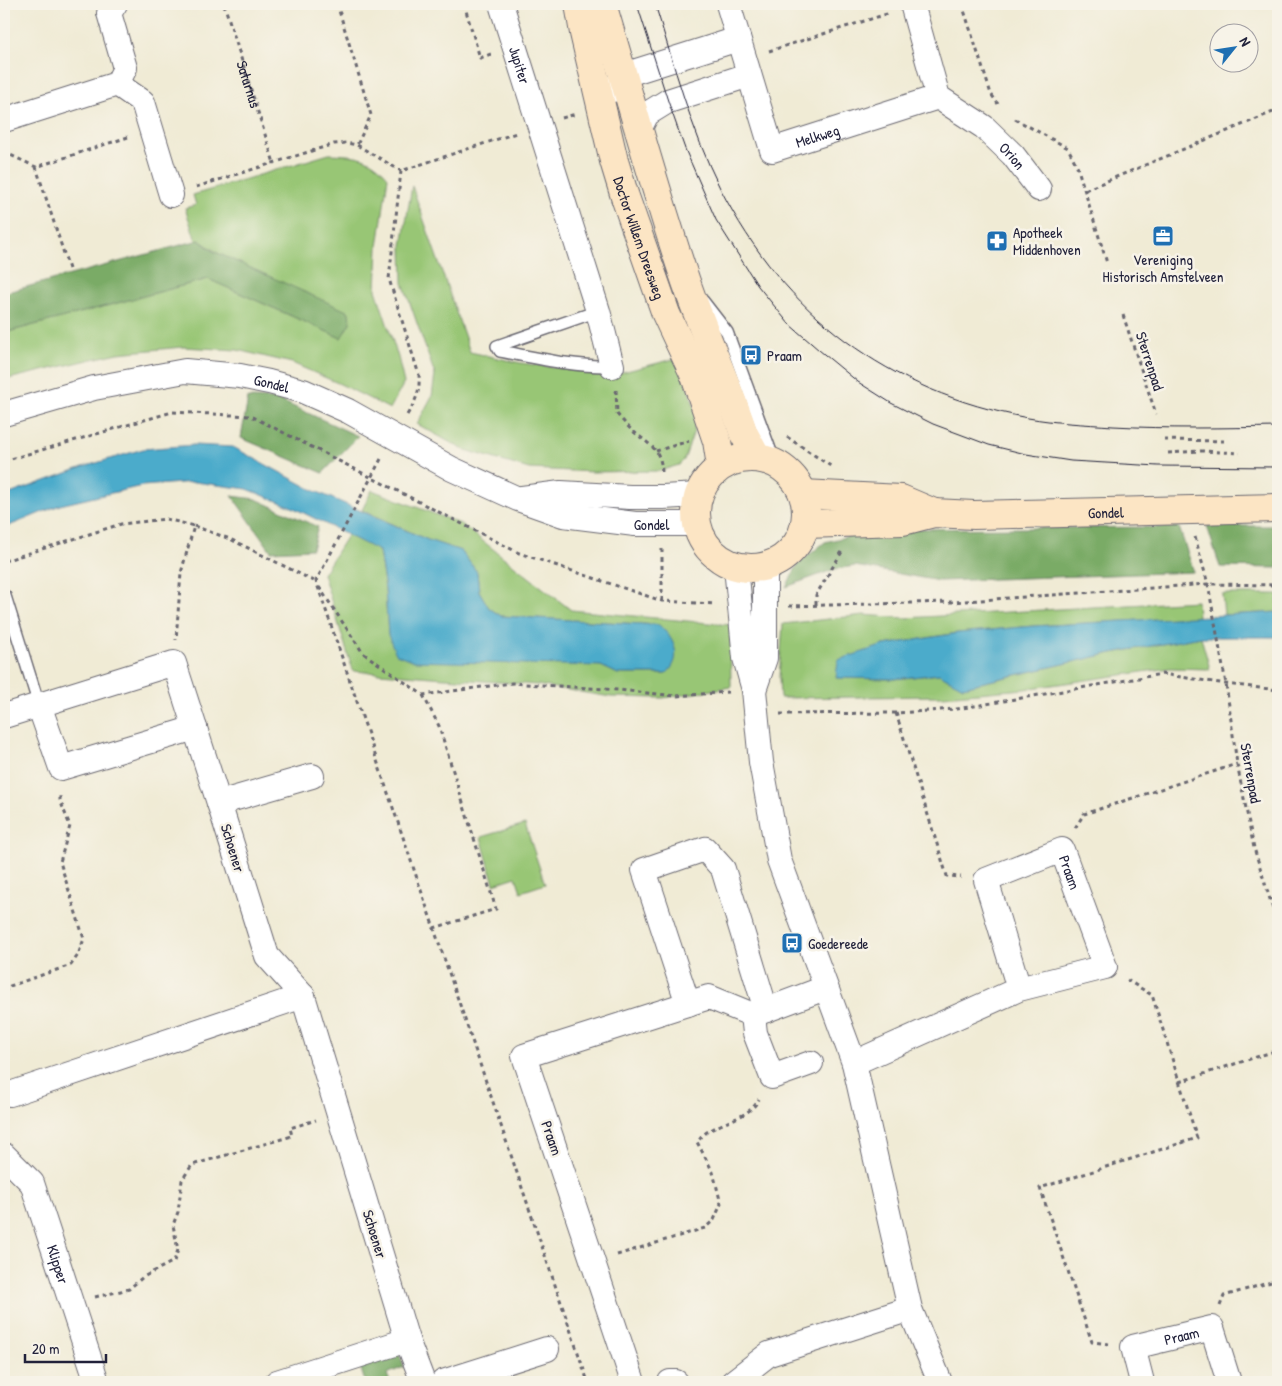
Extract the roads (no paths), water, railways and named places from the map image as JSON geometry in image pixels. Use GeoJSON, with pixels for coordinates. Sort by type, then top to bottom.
{"type":"FeatureCollection","features":[{"type":"Feature","properties":{"kind":"street"},"geometry":{"type":"LineString","coordinates":[[4,120],[117,84],[126,68],[109,13],[115,4]]}},
{"type":"Feature","properties":{"kind":"street","name":"Jupiter"},"geometry":{"type":"LineString","coordinates":[[501,4],[598,312]]}},
{"type":"Feature","properties":{"kind":"street","name":"Doctor Willem Dreesweg"},"geometry":{"type":"LineString","coordinates":[[579,4],[584,34],[614,161],[666,314],[695,376],[717,441],[721,466]]}},
{"type":"Feature","properties":{"kind":"street","name":"Doctor Willem Dreesweg"},"geometry":{"type":"LineString","coordinates":[[602,4],[624,75],[638,132],[684,275],[744,434],[766,461]]}},
{"type":"Feature","properties":{"kind":"street","name":"Melkweg"},"geometry":{"type":"LineString","coordinates":[[728,4],[772,150],[938,97]]}},
{"type":"Feature","properties":{"kind":"street"},"geometry":{"type":"LineString","coordinates":[[912,5],[938,97]]}},
{"type":"Feature","properties":{"kind":"street"},"geometry":{"type":"LineString","coordinates":[[601,105],[624,75],[743,57]]}},
{"type":"Feature","properties":{"kind":"street"},"geometry":{"type":"LineString","coordinates":[[638,132],[647,114],[743,57]]}},
{"type":"Feature","properties":{"kind":"street"},"geometry":{"type":"LineString","coordinates":[[117,84],[142,102],[171,195]]}},
{"type":"Feature","properties":{"kind":"street","name":"Orion"},"geometry":{"type":"LineString","coordinates":[[938,97],[984,127],[1013,155],[1040,189]]}},
{"type":"Feature","properties":{"kind":"street"},"geometry":{"type":"LineString","coordinates":[[598,312],[612,366]]}},
{"type":"Feature","properties":{"kind":"street","name":"Gondel"},"geometry":{"type":"LineString","coordinates":[[4,414],[94,388],[185,371],[240,376],[303,391],[348,410],[452,469],[518,499],[563,515],[635,524],[697,524]]}},
{"type":"Feature","properties":{"kind":"street"},"geometry":{"type":"LineString","coordinates":[[739,459],[766,461],[787,471],[796,482],[803,494],[806,506],[805,524],[800,539],[791,551],[779,561],[765,567],[750,569],[736,567],[722,561],[710,551],[701,538],[697,524],[696,509],[698,495],[708,478],[721,466],[739,459]]}},
{"type":"Feature","properties":{"kind":"street","name":"Gondel"},"geometry":{"type":"LineString","coordinates":[[518,499],[561,493],[664,497],[698,495]]}},
{"type":"Feature","properties":{"kind":"street","name":"Gondel"},"geometry":{"type":"LineString","coordinates":[[803,494],[902,499],[934,513]]}},
{"type":"Feature","properties":{"kind":"street","name":"Gondel"},"geometry":{"type":"LineString","coordinates":[[805,524],[904,521],[934,513],[974,515],[1278,508]]}},
{"type":"Feature","properties":{"kind":"street"},"geometry":{"type":"LineString","coordinates":[[736,567],[745,658],[754,690],[761,762],[779,860],[854,1063],[910,1309],[940,1382]]}},
{"type":"Feature","properties":{"kind":"street"},"geometry":{"type":"LineString","coordinates":[[754,690],[766,658],[765,567]]}},
{"type":"Feature","properties":{"kind":"street","name":"Schoener"},"geometry":{"type":"LineString","coordinates":[[39,705],[174,662],[267,956],[303,996],[422,1382]]}},
{"type":"Feature","properties":{"kind":"street"},"geometry":{"type":"LineString","coordinates":[[4,716],[39,705],[62,768],[195,728]]}},
{"type":"Feature","properties":{"kind":"street"},"geometry":{"type":"LineString","coordinates":[[219,803],[312,776]]}},
{"type":"Feature","properties":{"kind":"street"},"geometry":{"type":"LineString","coordinates":[[688,1004],[644,870],[705,849],[723,869],[759,1013],[755,1033],[772,1077],[812,1063]]}},
{"type":"Feature","properties":{"kind":"street","name":"Praam"},"geometry":{"type":"LineString","coordinates":[[1062,850],[1104,967],[1019,989],[986,880],[1062,850]]}},
{"type":"Feature","properties":{"kind":"street"},"geometry":{"type":"LineString","coordinates":[[759,1013],[825,988]]}},
{"type":"Feature","properties":{"kind":"street"},"geometry":{"type":"LineString","coordinates":[[854,1063],[1019,989]]}},
{"type":"Feature","properties":{"kind":"street"},"geometry":{"type":"LineString","coordinates":[[6,1095],[303,996]]}},
{"type":"Feature","properties":{"kind":"street","name":"Praam"},"geometry":{"type":"LineString","coordinates":[[634,1382],[524,1056],[709,997],[759,1013]]}},
{"type":"Feature","properties":{"kind":"street","name":"Klipper"},"geometry":{"type":"LineString","coordinates":[[4,1155],[32,1183],[97,1382]]}},
{"type":"Feature","properties":{"kind":"street"},"geometry":{"type":"LineString","coordinates":[[733,1382],[769,1354],[910,1309]]}},
{"type":"Feature","properties":{"kind":"street","name":"Praam"},"geometry":{"type":"LineString","coordinates":[[1142,1382],[1133,1347],[1212,1328],[1229,1382]]}},
{"type":"Feature","properties":{"kind":"street"},"geometry":{"type":"LineString","coordinates":[[277,1382],[408,1340]]}},
{"type":"Feature","properties":{"kind":"street"},"geometry":{"type":"LineString","coordinates":[[443,1382],[547,1349]]}},
{"type":"Feature","properties":{"kind":"street"},"geometry":{"type":"LineString","coordinates":[[670,1382],[676,1382]]}},
{"type":"Feature","properties":{"kind":"lane"},"geometry":{"type":"LineString","coordinates":[[598,312],[497,346],[500,351],[540,359],[581,366],[612,366]]}},
{"type":"Feature","properties":{"kind":"lane"},"geometry":{"type":"LineString","coordinates":[[5,596],[39,705]]}},
{"type":"Feature","properties":{"kind":"water"},"geometry":{"type":"Polygon","coordinates":[[[194,445],[233,447],[313,490],[428,540],[461,551],[477,572],[479,591],[489,608],[501,616],[659,625],[673,642],[676,655],[675,661],[666,674],[618,674],[601,666],[414,661],[396,654],[388,635],[385,589],[379,551],[292,507],[247,489],[195,482],[142,486],[60,505],[4,528],[4,496],[83,467],[143,449],[194,445]]]}},
{"type":"Feature","properties":{"kind":"water"},"geometry":{"type":"Polygon","coordinates":[[[1278,612],[1278,637],[1201,637],[1112,653],[963,687],[939,674],[894,679],[836,678],[838,660],[884,645],[958,633],[1033,626],[1278,612]]]}},
{"type":"Feature","properties":{"kind":"tram line"},"geometry":{"type":"LineString","coordinates":[[637,4],[685,149],[716,220],[758,286],[789,324],[858,382],[891,403],[933,424],[989,445],[1026,454],[1071,461],[1158,466],[1278,467]]}},
{"type":"Feature","properties":{"kind":"tram line"},"geometry":{"type":"LineString","coordinates":[[655,4],[676,74],[700,143],[720,188],[746,233],[776,274],[809,310],[846,341],[886,367],[930,389],[977,406],[1028,418],[1134,427],[1278,427]]}},
{"type":"Feature","properties":{"kind":"place","name":"Vereniging Historisch Amstelveen"},"geometry":{"type":"Point","coordinates":[1163,236]}},
{"type":"Feature","properties":{"kind":"place","name":"Apotheek Middenhoven"},"geometry":{"type":"Point","coordinates":[997,241]}},
{"type":"Feature","properties":{"kind":"place","name":"Praam"},"geometry":{"type":"Point","coordinates":[751,355]}},
{"type":"Feature","properties":{"kind":"place","name":"Goedereede"},"geometry":{"type":"Point","coordinates":[792,943]}}]}
